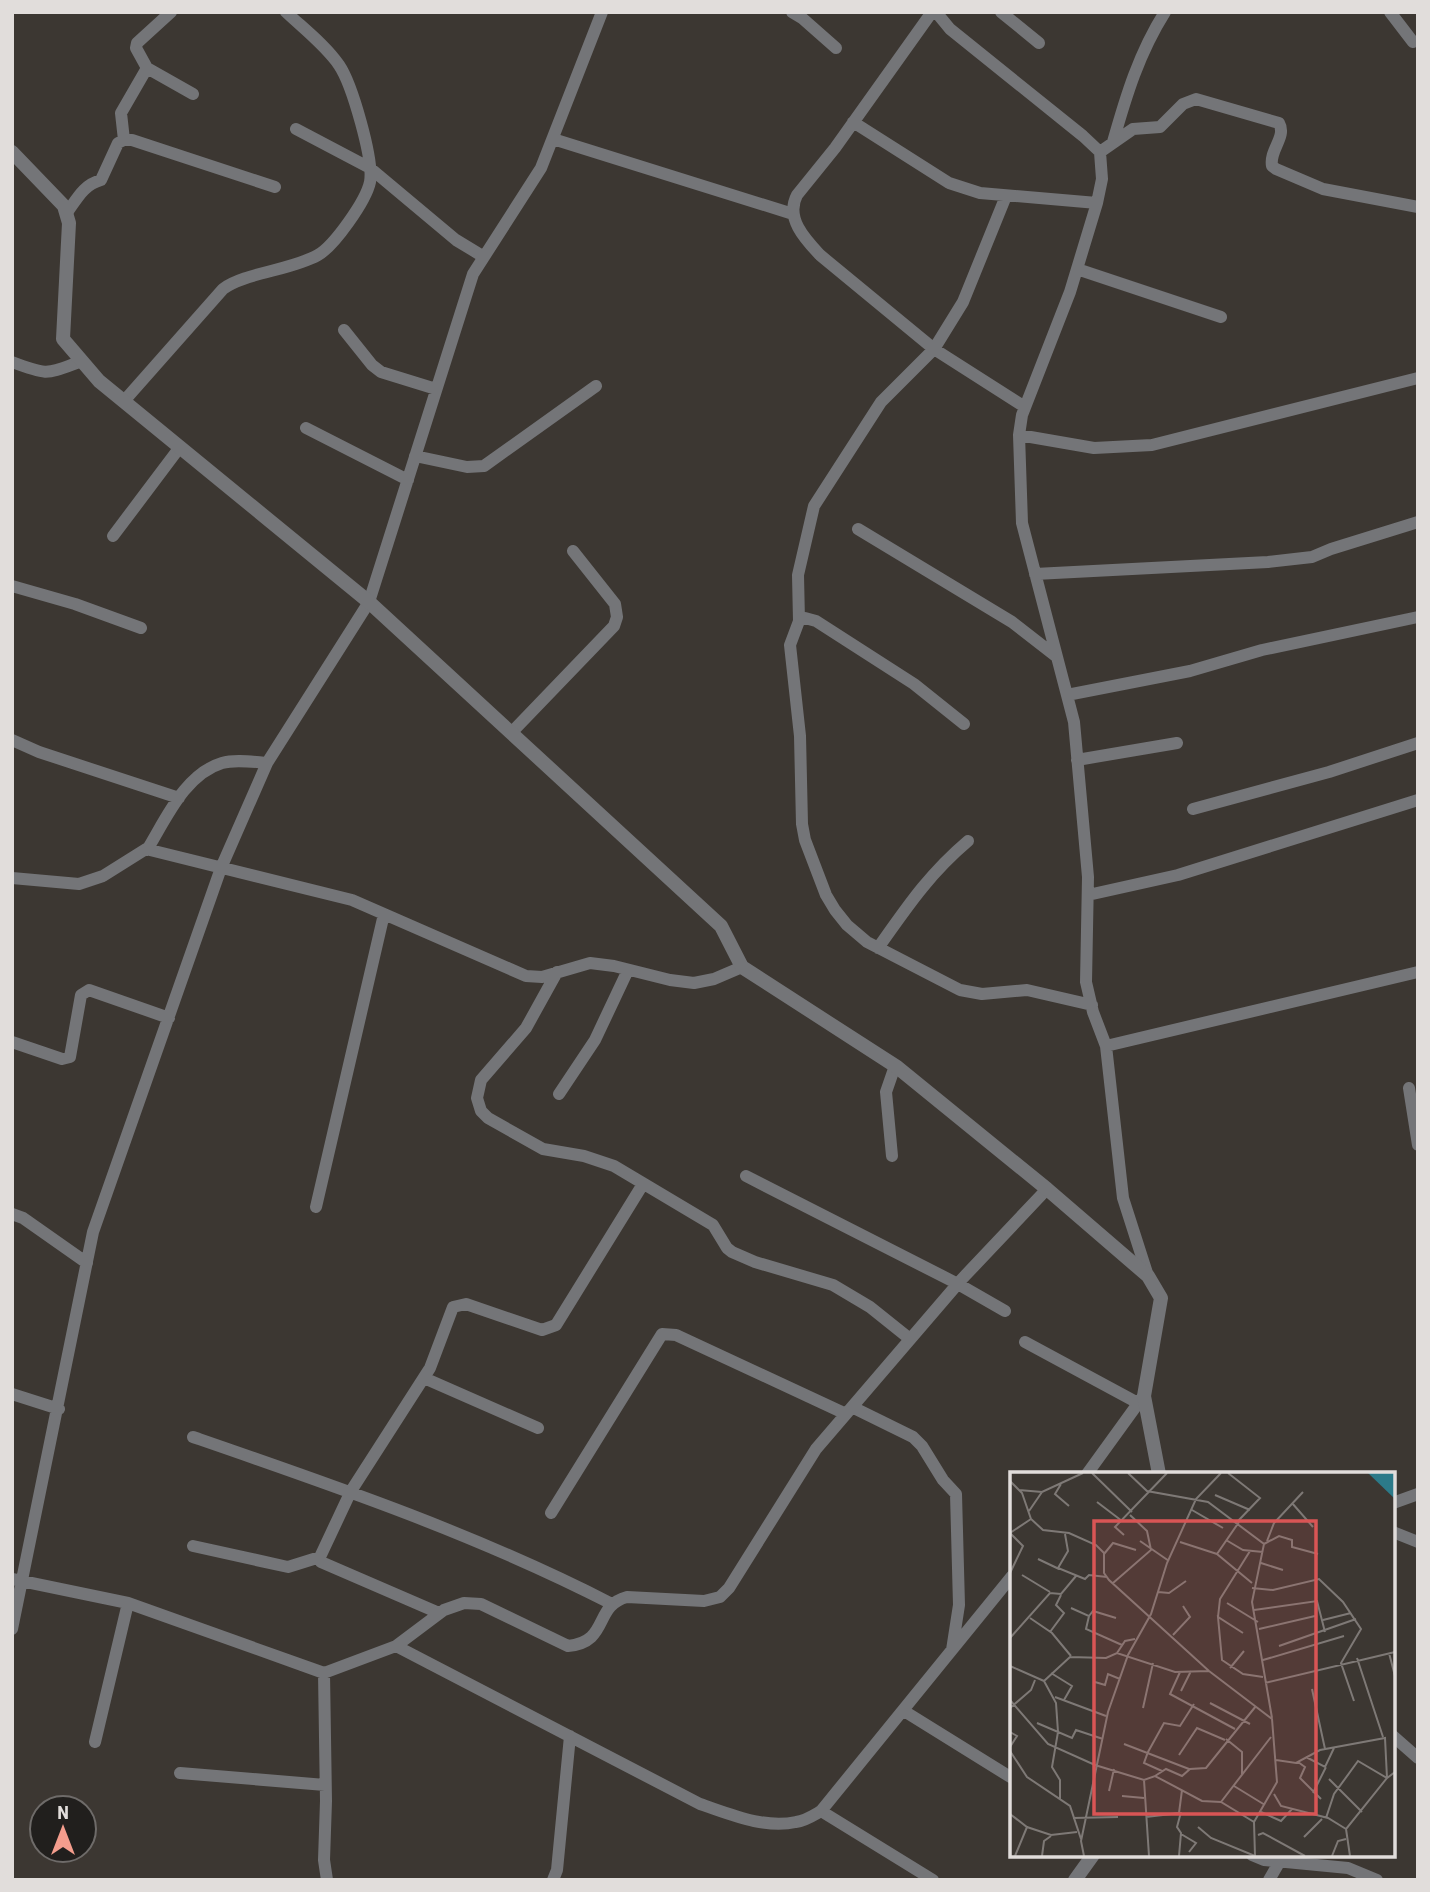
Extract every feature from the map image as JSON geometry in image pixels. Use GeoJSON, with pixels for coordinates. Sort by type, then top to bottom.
{"type":"FeatureCollection","features":[{"type":"Feature","properties":{"kind":"street"},"geometry":{"type":"LineString","coordinates":[[172,12],[137,43],[136,48],[147,68],[193,94]]}},
{"type":"Feature","properties":{"kind":"street"},"geometry":{"type":"LineString","coordinates":[[124,401],[230,284],[317,256],[332,245],[367,192],[370,169],[350,88],[340,66],[286,12]]}},
{"type":"Feature","properties":{"kind":"street"},"geometry":{"type":"LineString","coordinates":[[12,1629],[17,1581],[59,1409],[93,1232],[221,868],[267,763],[369,602],[473,274],[541,168],[602,12]]}},
{"type":"Feature","properties":{"kind":"street"},"geometry":{"type":"LineString","coordinates":[[792,12],[836,48]]}},
{"type":"Feature","properties":{"kind":"street"},"geometry":{"type":"LineString","coordinates":[[1025,407],[934,349],[820,255],[805,239],[793,214],[797,195],[934,12],[950,29],[1100,152],[1101,179],[1097,203],[1077,270],[1025,407],[1019,435],[1022,523],[1074,722],[1088,895],[1087,982],[1106,1046],[1123,1198],[1147,1276],[1161,1298],[1141,1399],[1088,1472]]}},
{"type":"Feature","properties":{"kind":"street"},"geometry":{"type":"LineString","coordinates":[[1001,12],[1040,43]]}},
{"type":"Feature","properties":{"kind":"street"},"geometry":{"type":"LineString","coordinates":[[1113,142],[1128,87],[1165,12]]}},
{"type":"Feature","properties":{"kind":"street"},"geometry":{"type":"LineString","coordinates":[[1390,12],[1413,42]]}},
{"type":"Feature","properties":{"kind":"street"},"geometry":{"type":"LineString","coordinates":[[124,140],[121,113],[147,68]]}},
{"type":"Feature","properties":{"kind":"street"},"geometry":{"type":"LineString","coordinates":[[1100,152],[1133,129],[1160,127],[1189,100],[1204,100],[1279,123],[1283,129],[1282,134],[1271,155],[1272,166],[1276,169],[1323,189],[1418,207]]}},
{"type":"Feature","properties":{"kind":"street"},"geometry":{"type":"LineString","coordinates":[[853,122],[949,183],[980,194],[1097,203]]}},
{"type":"Feature","properties":{"kind":"street"},"geometry":{"type":"LineString","coordinates":[[296,129],[370,169],[456,240],[484,257]]}},
{"type":"Feature","properties":{"kind":"street"},"geometry":{"type":"LineString","coordinates":[[553,139],[793,214]]}},
{"type":"Feature","properties":{"kind":"street"},"geometry":{"type":"LineString","coordinates":[[66,214],[84,188],[101,180],[118,143],[124,140],[132,140],[275,187]]}},
{"type":"Feature","properties":{"kind":"street"},"geometry":{"type":"LineString","coordinates":[[13,155],[64,206],[69,223],[63,339],[99,381],[369,602],[721,926],[742,967],[895,1066],[1047,1189],[1147,1276]]}},
{"type":"Feature","properties":{"kind":"street"},"geometry":{"type":"LineString","coordinates":[[1006,196],[963,302],[934,349],[881,402],[814,506],[798,575],[799,621],[793,633],[790,654],[800,736],[800,813],[805,841],[826,895],[835,910],[857,934],[878,948],[960,990],[982,994],[1027,990],[1092,1005]]}},
{"type":"Feature","properties":{"kind":"street"},"geometry":{"type":"LineString","coordinates":[[1077,270],[1221,317]]}},
{"type":"Feature","properties":{"kind":"street"},"geometry":{"type":"LineString","coordinates":[[344,330],[372,365],[381,372],[436,389]]}},
{"type":"Feature","properties":{"kind":"street"},"geometry":{"type":"LineString","coordinates":[[12,362],[39,373],[48,373],[82,361]]}},
{"type":"Feature","properties":{"kind":"street"},"geometry":{"type":"LineString","coordinates":[[1019,435],[1094,448],[1152,445],[1418,378]]}},
{"type":"Feature","properties":{"kind":"street"},"geometry":{"type":"LineString","coordinates":[[415,456],[467,467],[484,467],[596,386]]}},
{"type":"Feature","properties":{"kind":"street"},"geometry":{"type":"LineString","coordinates":[[306,428],[408,480]]}},
{"type":"Feature","properties":{"kind":"street"},"geometry":{"type":"LineString","coordinates":[[113,536],[180,447]]}},
{"type":"Feature","properties":{"kind":"street"},"geometry":{"type":"LineString","coordinates":[[1035,574],[1268,562],[1312,557],[1418,522]]}},
{"type":"Feature","properties":{"kind":"street"},"geometry":{"type":"LineString","coordinates":[[858,529],[1012,622],[1057,657]]}},
{"type":"Feature","properties":{"kind":"street"},"geometry":{"type":"LineString","coordinates":[[512,733],[614,626],[617,617],[615,604],[573,551]]}},
{"type":"Feature","properties":{"kind":"street"},"geometry":{"type":"LineString","coordinates":[[12,586],[75,604],[142,628]]}},
{"type":"Feature","properties":{"kind":"street"},"geometry":{"type":"LineString","coordinates":[[1067,695],[1190,671],[1262,650],[1418,617]]}},
{"type":"Feature","properties":{"kind":"street"},"geometry":{"type":"LineString","coordinates":[[799,621],[805,618],[816,621],[914,684],[964,724]]}},
{"type":"Feature","properties":{"kind":"street"},"geometry":{"type":"LineString","coordinates":[[12,740],[39,752],[179,798]]}},
{"type":"Feature","properties":{"kind":"street"},"geometry":{"type":"LineString","coordinates":[[1077,760],[1177,743]]}},
{"type":"Feature","properties":{"kind":"street"},"geometry":{"type":"LineString","coordinates":[[1193,809],[1329,772],[1418,743]]}},
{"type":"Feature","properties":{"kind":"street"},"geometry":{"type":"LineString","coordinates":[[12,877],[79,884],[103,876],[147,850],[179,798],[202,772],[224,762],[267,763]]}},
{"type":"Feature","properties":{"kind":"street"},"geometry":{"type":"LineString","coordinates":[[1088,895],[1178,875],[1418,800]]}},
{"type":"Feature","properties":{"kind":"street"},"geometry":{"type":"LineString","coordinates":[[878,948],[941,864],[968,841]]}},
{"type":"Feature","properties":{"kind":"street"},"geometry":{"type":"LineString","coordinates":[[147,850],[352,900],[526,976],[542,977],[590,964],[694,983],[714,979],[742,967]]}},
{"type":"Feature","properties":{"kind":"street"},"geometry":{"type":"LineString","coordinates":[[316,1207],[384,914]]}},
{"type":"Feature","properties":{"kind":"street"},"geometry":{"type":"LineString","coordinates":[[559,1094],[595,1040],[628,970]]}},
{"type":"Feature","properties":{"kind":"street"},"geometry":{"type":"LineString","coordinates":[[557,972],[526,1028],[481,1080],[477,1089],[479,1106],[488,1118],[523,1140],[556,1153],[600,1160],[713,1226],[727,1248],[733,1252],[755,1262],[833,1286],[870,1307],[910,1339]]}},
{"type":"Feature","properties":{"kind":"street"},"geometry":{"type":"LineString","coordinates":[[1106,1046],[1418,972]]}},
{"type":"Feature","properties":{"kind":"street"},"geometry":{"type":"LineString","coordinates":[[12,1042],[62,1059],[69,1057],[81,995],[89,990],[169,1018]]}},
{"type":"Feature","properties":{"kind":"street"},"geometry":{"type":"LineString","coordinates":[[892,1156],[886,1092],[895,1066]]}},
{"type":"Feature","properties":{"kind":"street"},"geometry":{"type":"LineString","coordinates":[[1409,1088],[1418,1146]]}},
{"type":"Feature","properties":{"kind":"street"},"geometry":{"type":"LineString","coordinates":[[746,1177],[958,1284],[1005,1311]]}},
{"type":"Feature","properties":{"kind":"street"},"geometry":{"type":"LineString","coordinates":[[439,1614],[321,1562],[320,1557],[351,1491],[424,1378],[437,1354],[453,1307],[466,1304],[542,1330],[550,1328],[559,1322],[643,1184]]}},
{"type":"Feature","properties":{"kind":"street"},"geometry":{"type":"LineString","coordinates":[[17,1581],[128,1603],[324,1674],[396,1646],[439,1614],[464,1603],[481,1604],[568,1646],[581,1645],[593,1638],[612,1604],[627,1597],[704,1601],[720,1597],[729,1588],[816,1450],[958,1284],[1047,1189]]}},
{"type":"Feature","properties":{"kind":"street"},"geometry":{"type":"LineString","coordinates":[[12,1214],[23,1218],[87,1263]]}},
{"type":"Feature","properties":{"kind":"street"},"geometry":{"type":"LineString","coordinates":[[551,1513],[662,1334],[676,1335],[912,1437],[922,1446],[943,1480],[956,1494],[958,1605],[951,1652]]}},
{"type":"Feature","properties":{"kind":"street"},"geometry":{"type":"LineString","coordinates":[[1025,1342],[1141,1399]]}},
{"type":"Feature","properties":{"kind":"street"},"geometry":{"type":"LineString","coordinates":[[424,1378],[538,1428]]}},
{"type":"Feature","properties":{"kind":"street"},"geometry":{"type":"LineString","coordinates":[[12,1394],[59,1409]]}},
{"type":"Feature","properties":{"kind":"street"},"geometry":{"type":"LineString","coordinates":[[1141,1399],[1159,1472]]}},
{"type":"Feature","properties":{"kind":"street"},"geometry":{"type":"LineString","coordinates":[[193,1437],[351,1491],[487,1545],[612,1604]]}},
{"type":"Feature","properties":{"kind":"street"},"geometry":{"type":"LineString","coordinates":[[1395,1502],[1418,1494]]}},
{"type":"Feature","properties":{"kind":"street"},"geometry":{"type":"LineString","coordinates":[[1395,1533],[1418,1542]]}},
{"type":"Feature","properties":{"kind":"street"},"geometry":{"type":"LineString","coordinates":[[193,1546],[288,1567],[320,1557]]}},
{"type":"Feature","properties":{"kind":"street"},"geometry":{"type":"LineString","coordinates":[[396,1646],[700,1804],[743,1819],[771,1824],[797,1822],[821,1811],[1010,1578]]}},
{"type":"Feature","properties":{"kind":"street"},"geometry":{"type":"LineString","coordinates":[[95,1742],[128,1603]]}},
{"type":"Feature","properties":{"kind":"street"},"geometry":{"type":"LineString","coordinates":[[324,1674],[324,1860],[327,1880]]}},
{"type":"Feature","properties":{"kind":"street"},"geometry":{"type":"LineString","coordinates":[[904,1711],[1010,1777]]}},
{"type":"Feature","properties":{"kind":"street"},"geometry":{"type":"LineString","coordinates":[[557,1876],[570,1736]]}},
{"type":"Feature","properties":{"kind":"street"},"geometry":{"type":"LineString","coordinates":[[1395,1738],[1417,1756]]}},
{"type":"Feature","properties":{"kind":"street"},"geometry":{"type":"LineString","coordinates":[[180,1773],[325,1785]]}},
{"type":"Feature","properties":{"kind":"street"},"geometry":{"type":"LineString","coordinates":[[821,1811],[933,1880]]}},
{"type":"Feature","properties":{"kind":"street"},"geometry":{"type":"LineString","coordinates":[[1079,1879],[1092,1857]]}},
{"type":"Feature","properties":{"kind":"street"},"geometry":{"type":"LineString","coordinates":[[1257,1857],[1264,1860],[1348,1868],[1377,1880]]}},
{"type":"Feature","properties":{"kind":"street"},"geometry":{"type":"LineString","coordinates":[[1269,1880],[1280,1861]]}}]}
